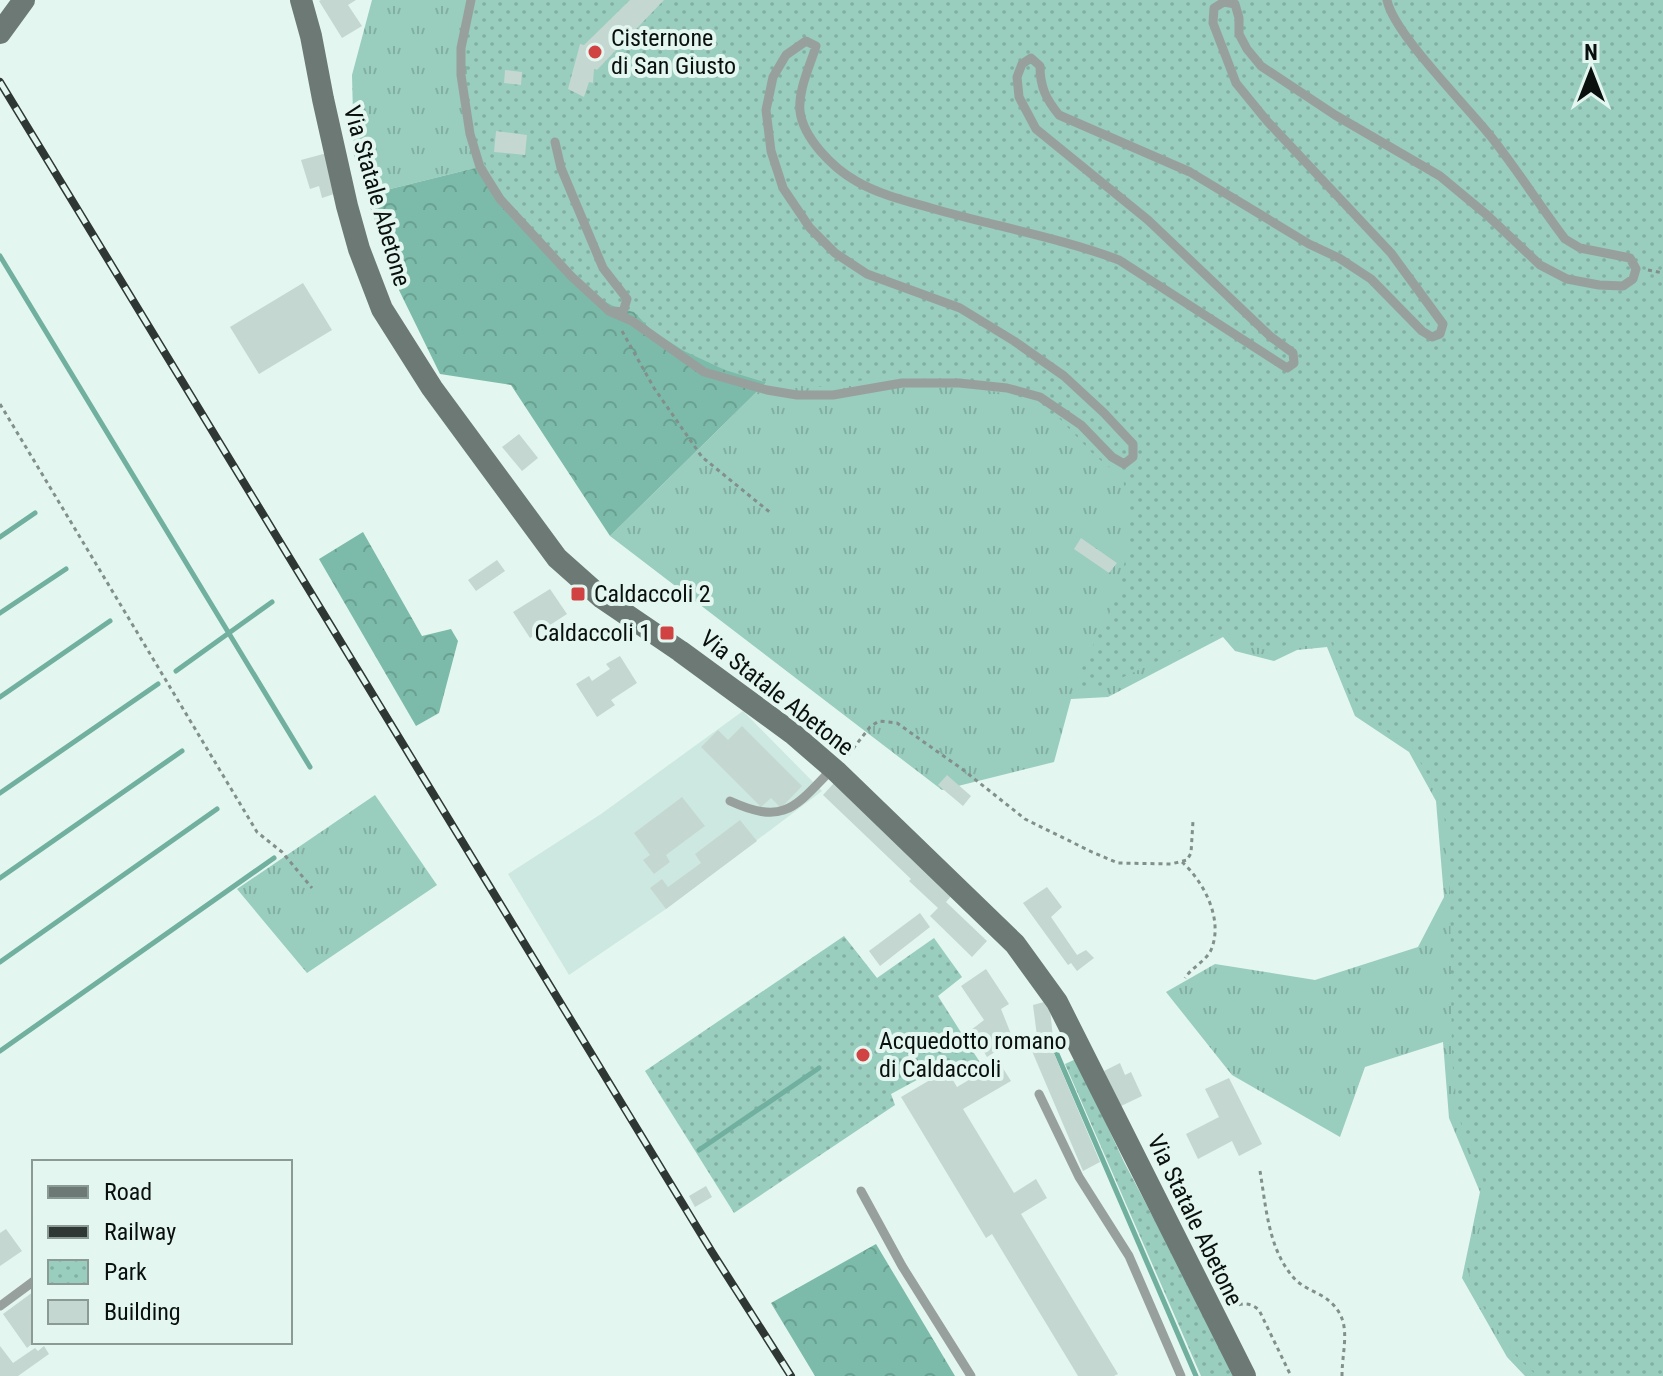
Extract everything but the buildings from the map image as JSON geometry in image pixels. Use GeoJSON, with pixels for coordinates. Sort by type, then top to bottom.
{"type":"FeatureCollection","features":[{"type":"Feature","properties":{"kind":"main road"},"geometry":{"type":"LineString","coordinates":[[0,33],[24,0]]}},
{"type":"Feature","properties":{"kind":"main road","name":"Via Statale Abetone"},"geometry":{"type":"LineString","coordinates":[[303,1],[359,249],[382,309],[432,388],[568,570],[612,606],[756,705],[834,769],[1003,931],[1034,968],[1057,1002],[1245,1376]]}},
{"type":"Feature","properties":{"kind":"lane"},"geometry":{"type":"LineString","coordinates":[[471,0],[461,48],[461,75],[470,134],[480,167],[500,199],[571,276],[609,311],[632,321],[704,372],[767,390],[797,395],[833,395],[902,383],[959,383],[1007,388],[1040,397],[1081,425],[1112,457],[1124,464],[1133,457],[1133,444],[1064,376],[960,308],[867,274],[835,253],[810,228],[783,188],[771,151],[766,110],[773,77],[786,55],[806,41],[816,46],[802,92],[800,112],[812,141],[856,181],[909,202],[1089,249],[1119,260],[1287,368],[1294,363],[1293,353],[1271,337],[1148,220],[1036,129],[1019,97],[1017,77],[1022,64],[1031,58],[1040,66],[1045,98],[1059,115],[1190,172],[1309,244],[1339,258],[1371,279],[1422,331],[1432,337],[1440,334],[1443,324],[1391,253],[1278,133],[1236,83],[1213,23],[1214,8],[1224,2],[1235,4],[1239,34],[1261,66],[1335,115],[1440,176],[1540,265],[1567,279],[1599,285],[1623,286],[1633,279],[1636,269],[1630,258],[1580,248],[1565,239],[1492,138],[1405,34],[1389,10],[1387,0]]}},
{"type":"Feature","properties":{"kind":"lane"},"geometry":{"type":"LineString","coordinates":[[555,142],[561,168],[603,268],[627,299],[623,312],[609,311]]}},
{"type":"Feature","properties":{"kind":"lane"},"geometry":{"type":"LineString","coordinates":[[730,801],[762,814],[775,814],[801,800],[834,769]]}},
{"type":"Feature","properties":{"kind":"lane"},"geometry":{"type":"LineString","coordinates":[[1039,1094],[1079,1177],[1129,1256],[1181,1376]]}},
{"type":"Feature","properties":{"kind":"lane"},"geometry":{"type":"LineString","coordinates":[[861,1191],[902,1266],[971,1376]]}},
{"type":"Feature","properties":{"kind":"lane"},"geometry":{"type":"LineString","coordinates":[[0,1306],[32,1282]]}},
{"type":"Feature","properties":{"kind":"path"},"geometry":{"type":"LineString","coordinates":[[609,311],[662,400],[702,457],[772,514]]}},
{"type":"Feature","properties":{"kind":"path"},"geometry":{"type":"LineString","coordinates":[[0,404],[257,832],[282,852],[312,888]]}},
{"type":"Feature","properties":{"kind":"path"},"geometry":{"type":"LineString","coordinates":[[834,769],[870,727],[887,720],[897,723],[962,769],[1025,819],[1118,863],[1182,862],[1191,853],[1193,821]]}},
{"type":"Feature","properties":{"kind":"path"},"geometry":{"type":"LineString","coordinates":[[1182,862],[1200,881],[1214,918],[1212,948],[1185,978]]}},
{"type":"Feature","properties":{"kind":"path"},"geometry":{"type":"LineString","coordinates":[[1260,1171],[1271,1234],[1280,1256],[1294,1278],[1338,1309],[1346,1339],[1342,1376]]}},
{"type":"Feature","properties":{"kind":"path"},"geometry":{"type":"LineString","coordinates":[[1213,1314],[1241,1303],[1253,1304],[1259,1310],[1291,1376]]}},
{"type":"Feature","properties":{"kind":"shaded area"},"geometry":{"type":"Polygon","coordinates":[[[743,711],[822,791],[666,909],[569,975],[508,874],[601,814],[743,711]]]}},
{"type":"Feature","properties":{"kind":"green space"},"geometry":{"type":"Polygon","coordinates":[[[372,0],[695,0],[603,136],[366,195],[354,156],[352,75],[372,0]]]}},
{"type":"Feature","properties":{"kind":"green space"},"geometry":{"type":"Polygon","coordinates":[[[475,0],[1663,0],[1663,1376],[1537,1376],[1516,1356],[1488,1317],[1469,1275],[1488,1193],[1458,1116],[1452,1059],[1447,836],[1441,797],[1413,750],[1363,714],[1345,682],[1331,642],[1296,641],[1271,651],[1238,643],[1225,630],[1104,686],[1072,689],[1117,596],[1131,534],[1123,478],[1094,455],[1060,419],[1020,397],[944,384],[905,373],[823,387],[774,385],[725,370],[684,351],[651,330],[634,312],[617,308],[598,298],[521,219],[491,180],[473,137],[466,39],[475,0]]]}},
{"type":"Feature","properties":{"kind":"green space"},"geometry":{"type":"Polygon","coordinates":[[[1283,0],[1663,1376],[1525,1376],[1507,1357],[1462,1278],[1480,1192],[1449,1118],[1443,1042],[1365,1067],[1340,1137],[1232,1075],[1166,992],[1215,964],[1315,980],[1418,947],[1444,897],[1436,801],[1409,752],[1355,716],[1327,647],[1297,650],[1274,661],[1235,651],[1223,637],[1108,697],[1071,699],[1054,762],[942,790],[610,536],[838,312],[1283,0]]]}},
{"type":"Feature","properties":{"kind":"green space"},"geometry":{"type":"Polygon","coordinates":[[[603,136],[838,312],[610,536],[511,385],[440,374],[396,284],[366,195],[603,136]]]}},
{"type":"Feature","properties":{"kind":"green space"},"geometry":{"type":"Polygon","coordinates":[[[363,532],[422,636],[451,629],[458,641],[439,713],[416,726],[319,559],[363,532]]]}},
{"type":"Feature","properties":{"kind":"green space"},"geometry":{"type":"Polygon","coordinates":[[[375,795],[437,885],[307,973],[237,889],[375,795]]]}},
{"type":"Feature","properties":{"kind":"green space"},"geometry":{"type":"Polygon","coordinates":[[[844,936],[877,978],[934,938],[962,977],[938,996],[981,1064],[961,1077],[950,1062],[891,1094],[895,1105],[734,1213],[645,1071],[844,936]]]}},
{"type":"Feature","properties":{"kind":"green space"},"geometry":{"type":"Polygon","coordinates":[[[1076,1059],[1124,1162],[1237,1376],[1201,1376],[1065,1064],[1076,1059]]]}},
{"type":"Feature","properties":{"kind":"green space"},"geometry":{"type":"Polygon","coordinates":[[[876,1244],[955,1376],[815,1376],[771,1303],[876,1244]]]}},
{"type":"Feature","properties":{"kind":"waterway"},"geometry":{"type":"LineString","coordinates":[[0,256],[310,767]]}},
{"type":"Feature","properties":{"kind":"waterway"},"geometry":{"type":"LineString","coordinates":[[0,537],[35,513]]}},
{"type":"Feature","properties":{"kind":"waterway"},"geometry":{"type":"LineString","coordinates":[[0,613],[66,569]]}},
{"type":"Feature","properties":{"kind":"waterway"},"geometry":{"type":"LineString","coordinates":[[176,671],[272,602]]}},
{"type":"Feature","properties":{"kind":"waterway"},"geometry":{"type":"LineString","coordinates":[[0,697],[110,621]]}},
{"type":"Feature","properties":{"kind":"waterway"},"geometry":{"type":"LineString","coordinates":[[0,793],[158,684]]}},
{"type":"Feature","properties":{"kind":"waterway"},"geometry":{"type":"LineString","coordinates":[[0,878],[182,751]]}},
{"type":"Feature","properties":{"kind":"waterway"},"geometry":{"type":"LineString","coordinates":[[0,962],[217,809]]}},
{"type":"Feature","properties":{"kind":"waterway"},"geometry":{"type":"LineString","coordinates":[[0,1051],[274,858]]}},
{"type":"Feature","properties":{"kind":"waterway"},"geometry":{"type":"LineString","coordinates":[[1051,1040],[1196,1376]]}},
{"type":"Feature","properties":{"kind":"waterway"},"geometry":{"type":"LineString","coordinates":[[699,1150],[819,1068]]}},
{"type":"Feature","properties":{"kind":"railway"},"geometry":{"type":"LineString","coordinates":[[0,82],[712,1252],[791,1376]]}},
{"type":"Feature","properties":{"kind":"place","name":"Cisternone di San Giusto"},"geometry":{"type":"Point","coordinates":[595,52]}},
{"type":"Feature","properties":{"kind":"place","name":"Caldaccoli 2"},"geometry":{"type":"Point","coordinates":[578,594]}},
{"type":"Feature","properties":{"kind":"place","name":"Caldaccoli 1"},"geometry":{"type":"Point","coordinates":[667,633]}},
{"type":"Feature","properties":{"kind":"place","name":"Acquedotto romano di Caldaccoli"},"geometry":{"type":"Point","coordinates":[863,1055]}}]}
